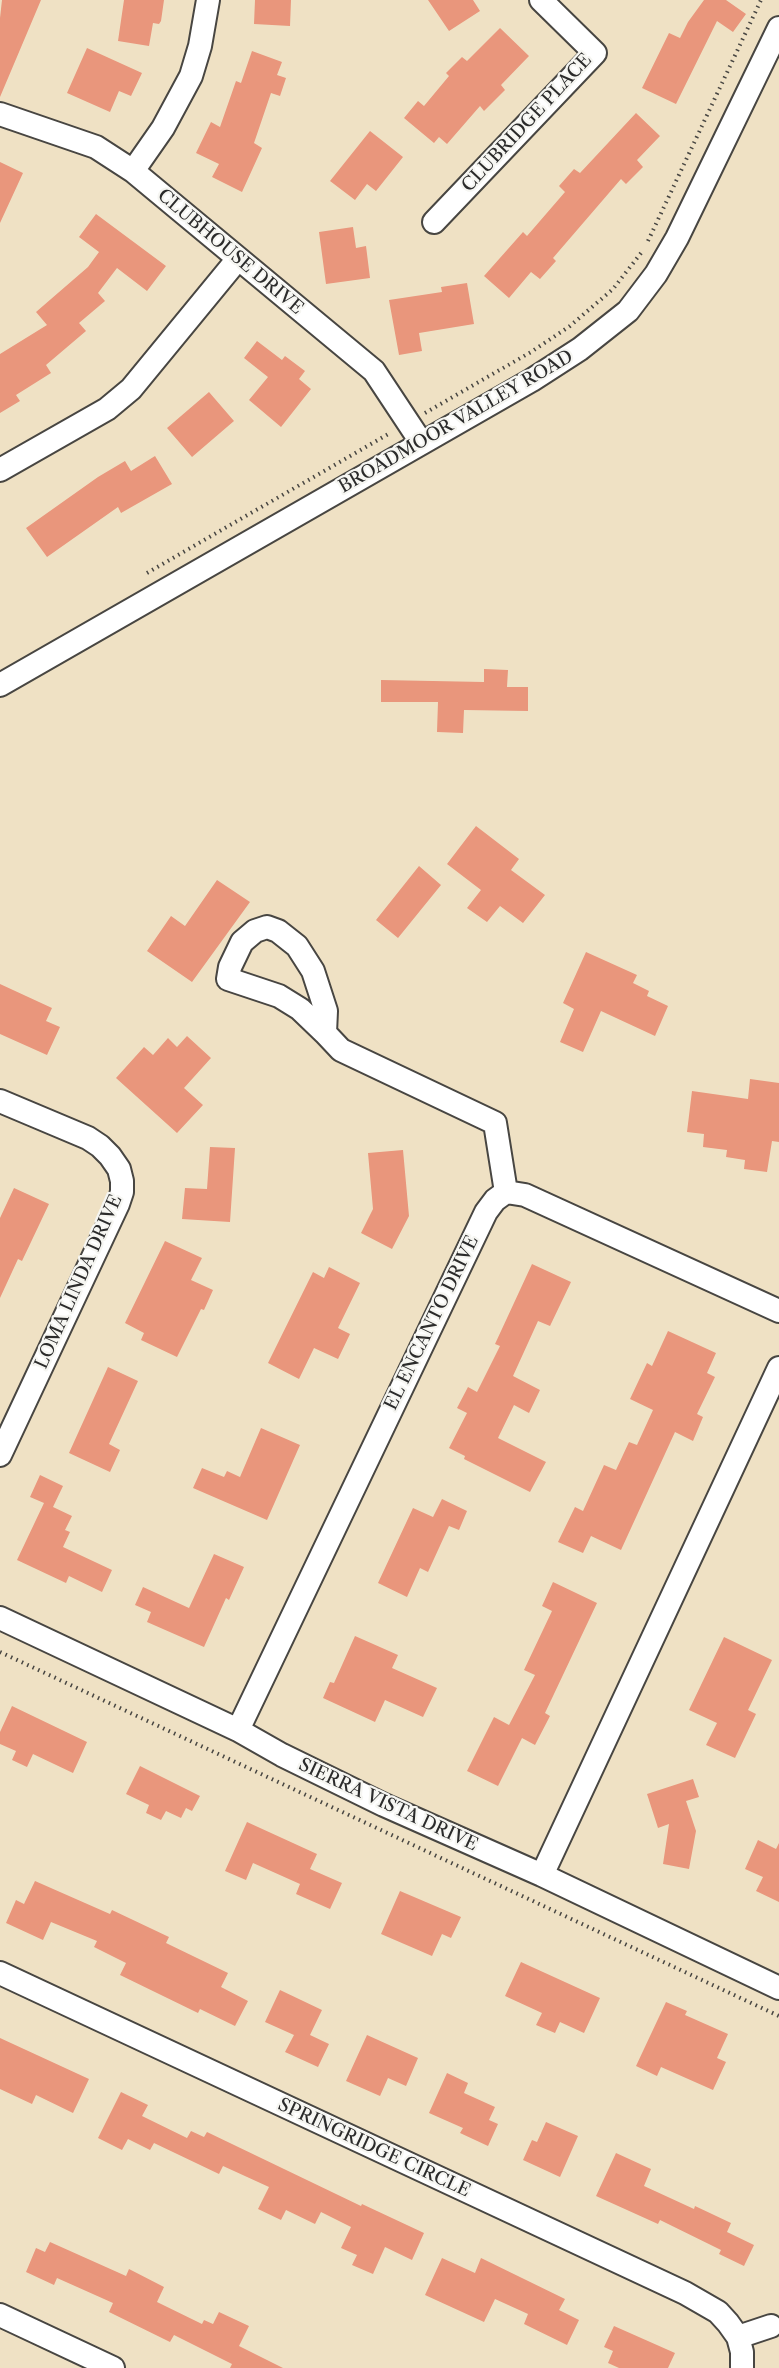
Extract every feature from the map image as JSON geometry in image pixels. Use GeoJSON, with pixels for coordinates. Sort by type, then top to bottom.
{"type":"FeatureCollection","features":[{"type":"Feature","properties":{"kind":"street"},"geometry":{"type":"LineString","coordinates":[[133,171],[163,128],[191,76],[200,46],[208,0]]}},
{"type":"Feature","properties":{"kind":"street","name":"CLUBRIDGE PLACE"},"geometry":{"type":"LineString","coordinates":[[434,222],[595,53],[541,0]]}},
{"type":"Feature","properties":{"kind":"street","name":"BROADMOOR VALLEY ROAD"},"geometry":{"type":"LineString","coordinates":[[0,685],[532,380],[580,349],[628,310],[656,274],[677,238],[779,28]]}},
{"type":"Feature","properties":{"kind":"street","name":"CLUBHOUSE DRIVE"},"geometry":{"type":"LineString","coordinates":[[0,114],[96,147],[133,171],[237,260],[374,371],[421,442]]}},
{"type":"Feature","properties":{"kind":"street"},"geometry":{"type":"LineString","coordinates":[[0,470],[107,409],[131,389],[151,368],[237,260]]}},
{"type":"Feature","properties":{"kind":"street"},"geometry":{"type":"LineString","coordinates":[[325,1033],[326,1011],[313,970],[297,946],[278,931],[267,927],[255,931],[242,942],[230,967],[228,979],[279,996],[300,1009],[341,1050],[495,1123],[506,1192],[525,1194],[779,1311]]}},
{"type":"Feature","properties":{"kind":"street","name":"LOMA LINDA DRIVE"},"geometry":{"type":"LineString","coordinates":[[0,1101],[88,1138],[100,1146],[119,1169],[122,1192],[0,1455]]}},
{"type":"Feature","properties":{"kind":"street","name":"EL ENCANTO DRIVE"},"geometry":{"type":"LineString","coordinates":[[238,1730],[486,1212],[495,1200],[506,1192]]}},
{"type":"Feature","properties":{"kind":"street"},"geometry":{"type":"LineString","coordinates":[[542,1875],[779,1368]]}},
{"type":"Feature","properties":{"kind":"street","name":"SIERRA VISTA DRIVE"},"geometry":{"type":"LineString","coordinates":[[0,1618],[238,1730],[282,1755],[384,1805],[542,1875],[779,1988]]}},
{"type":"Feature","properties":{"kind":"street","name":"SPRINGRIDGE CIRCLE"},"geometry":{"type":"LineString","coordinates":[[0,1973],[685,2293],[718,2312],[738,2337]]}},
{"type":"Feature","properties":{"kind":"street"},"geometry":{"type":"LineString","coordinates":[[0,2315],[113,2368]]}},
{"type":"Feature","properties":{"kind":"street"},"geometry":{"type":"LineString","coordinates":[[742,2368],[742,2352],[738,2337],[771,2325]]}},
{"type":"Feature","properties":{"kind":"path"},"geometry":{"type":"LineString","coordinates":[[142,576],[561,333],[613,289],[644,250],[761,0]]}},
{"type":"Feature","properties":{"kind":"path"},"geometry":{"type":"LineString","coordinates":[[0,1652],[779,2016]]}},
{"type":"Feature","properties":{"kind":"building"},"geometry":{"type":"Polygon","coordinates":[[[2,0],[41,0],[0,97],[0,18],[2,0]]]}},
{"type":"Feature","properties":{"kind":"building"},"geometry":{"type":"Polygon","coordinates":[[[124,0],[164,0],[161,21],[159,24],[153,23],[149,46],[118,41],[124,0]]]}},
{"type":"Feature","properties":{"kind":"building"},"geometry":{"type":"Polygon","coordinates":[[[255,0],[291,0],[290,26],[254,24],[255,0]]]}},
{"type":"Feature","properties":{"kind":"building"},"geometry":{"type":"Polygon","coordinates":[[[428,0],[473,0],[480,11],[449,31],[428,0]]]}},
{"type":"Feature","properties":{"kind":"building"},"geometry":{"type":"Polygon","coordinates":[[[704,0],[726,0],[746,14],[733,32],[717,21],[676,104],[642,88],[669,33],[680,38],[704,0]]]}},
{"type":"Feature","properties":{"kind":"building"},"geometry":{"type":"Polygon","coordinates":[[[500,28],[529,56],[501,85],[505,90],[484,111],[480,106],[447,144],[439,137],[434,143],[404,118],[418,101],[424,106],[449,76],[446,73],[462,57],[467,61],[500,28]]]}},
{"type":"Feature","properties":{"kind":"building"},"geometry":{"type":"Polygon","coordinates":[[[87,48],[142,73],[131,96],[119,91],[110,112],[67,93],[87,48]]]}},
{"type":"Feature","properties":{"kind":"building"},"geometry":{"type":"Polygon","coordinates":[[[252,51],[282,62],[277,75],[286,78],[280,96],[271,93],[254,143],[262,148],[242,192],[212,177],[219,164],[196,153],[211,122],[220,127],[236,81],[241,83],[252,51]]]}},
{"type":"Feature","properties":{"kind":"building"},"geometry":{"type":"Polygon","coordinates":[[[636,113],[660,136],[637,160],[643,167],[626,184],[621,179],[553,258],[556,261],[540,279],[531,272],[509,298],[484,276],[523,232],[527,236],[565,192],[559,186],[574,169],[580,173],[636,113]]]}},
{"type":"Feature","properties":{"kind":"building"},"geometry":{"type":"Polygon","coordinates":[[[370,131],[403,157],[376,191],[367,184],[355,200],[330,181],[370,131]]]}},
{"type":"Feature","properties":{"kind":"building"},"geometry":{"type":"Polygon","coordinates":[[[0,162],[23,173],[0,223],[0,162]]]}},
{"type":"Feature","properties":{"kind":"building"},"geometry":{"type":"Polygon","coordinates":[[[96,214],[166,266],[147,291],[117,268],[98,293],[105,301],[79,323],[86,331],[46,365],[51,373],[16,395],[20,401],[0,413],[0,354],[47,325],[36,312],[88,267],[99,252],[79,237],[96,214]]]}},
{"type":"Feature","properties":{"kind":"building"},"geometry":{"type":"Polygon","coordinates":[[[353,227],[356,248],[366,246],[370,278],[326,284],[319,232],[353,227]]]}},
{"type":"Feature","properties":{"kind":"building"},"geometry":{"type":"Polygon","coordinates":[[[467,283],[474,324],[419,333],[422,351],[399,355],[389,300],[442,292],[441,287],[467,283]]]}},
{"type":"Feature","properties":{"kind":"building"},"geometry":{"type":"Polygon","coordinates":[[[257,341],[282,360],[285,356],[305,371],[299,379],[311,389],[281,427],[249,400],[268,377],[244,358],[257,341]]]}},
{"type":"Feature","properties":{"kind":"building"},"geometry":{"type":"Polygon","coordinates":[[[209,392],[234,421],[192,457],[167,428],[209,392]]]}},
{"type":"Feature","properties":{"kind":"building"},"geometry":{"type":"Polygon","coordinates":[[[155,456],[172,484],[121,513],[118,507],[47,557],[26,528],[98,477],[125,461],[131,471],[155,456]]]}},
{"type":"Feature","properties":{"kind":"building"},"geometry":{"type":"Polygon","coordinates":[[[484,669],[508,670],[507,687],[528,687],[528,711],[464,710],[463,733],[437,732],[438,702],[381,702],[381,680],[484,682],[484,669]]]}},
{"type":"Feature","properties":{"kind":"building"},"geometry":{"type":"Polygon","coordinates":[[[476,826],[519,859],[511,870],[545,895],[523,923],[500,906],[487,922],[467,908],[481,890],[447,864],[476,826]]]}},
{"type":"Feature","properties":{"kind":"building"},"geometry":{"type":"Polygon","coordinates":[[[419,866],[441,885],[398,938],[376,920],[419,866]]]}},
{"type":"Feature","properties":{"kind":"building"},"geometry":{"type":"Polygon","coordinates":[[[217,880],[250,902],[192,982],[147,951],[171,916],[185,926],[217,880]]]}},
{"type":"Feature","properties":{"kind":"building"},"geometry":{"type":"Polygon","coordinates":[[[586,952],[637,975],[633,983],[649,991],[647,996],[668,1006],[655,1036],[601,1011],[583,1052],[560,1042],[574,1009],[563,1003],[586,952]]]}},
{"type":"Feature","properties":{"kind":"building"},"geometry":{"type":"Polygon","coordinates":[[[0,984],[52,1008],[46,1021],[60,1027],[47,1055],[0,1034],[0,984]]]}},
{"type":"Feature","properties":{"kind":"building"},"geometry":{"type":"Polygon","coordinates":[[[187,1036],[211,1058],[184,1088],[203,1105],[177,1133],[116,1078],[144,1047],[153,1055],[168,1038],[177,1047],[187,1036]]]}},
{"type":"Feature","properties":{"kind":"building"},"geometry":{"type":"Polygon","coordinates":[[[750,1079],[779,1083],[779,1142],[772,1141],[767,1172],[744,1169],[745,1160],[726,1157],[727,1150],[703,1147],[704,1134],[687,1132],[692,1091],[748,1099],[750,1079]]]}},
{"type":"Feature","properties":{"kind":"building"},"geometry":{"type":"Polygon","coordinates":[[[210,1147],[235,1148],[230,1222],[182,1219],[185,1188],[207,1189],[210,1147]]]}},
{"type":"Feature","properties":{"kind":"building"},"geometry":{"type":"Polygon","coordinates":[[[403,1150],[409,1216],[392,1249],[361,1233],[373,1209],[368,1153],[403,1150]]]}},
{"type":"Feature","properties":{"kind":"building"},"geometry":{"type":"Polygon","coordinates":[[[14,1188],[49,1204],[22,1261],[18,1259],[0,1298],[0,1218],[14,1188]]]}},
{"type":"Feature","properties":{"kind":"building"},"geometry":{"type":"Polygon","coordinates":[[[165,1241],[202,1258],[191,1280],[213,1290],[177,1357],[141,1340],[144,1333],[125,1323],[165,1241]]]}},
{"type":"Feature","properties":{"kind":"building"},"geometry":{"type":"Polygon","coordinates":[[[532,1264],[571,1282],[550,1326],[538,1321],[513,1376],[540,1390],[529,1413],[514,1405],[498,1438],[546,1462],[530,1492],[464,1459],[465,1456],[449,1448],[467,1413],[457,1408],[468,1387],[477,1392],[500,1346],[495,1344],[532,1264]]]}},
{"type":"Feature","properties":{"kind":"building"},"geometry":{"type":"Polygon","coordinates":[[[329,1267],[360,1283],[338,1328],[350,1334],[338,1359],[314,1348],[299,1379],[268,1363],[313,1272],[324,1278],[329,1267]]]}},
{"type":"Feature","properties":{"kind":"building"},"geometry":{"type":"Polygon","coordinates":[[[668,1331],[716,1353],[707,1373],[715,1377],[697,1414],[703,1417],[693,1441],[675,1432],[621,1550],[591,1536],[583,1553],[558,1542],[575,1507],[583,1511],[604,1465],[616,1470],[629,1442],[637,1445],[653,1410],[630,1399],[647,1363],[652,1366],[668,1331]]]}},
{"type":"Feature","properties":{"kind":"building"},"geometry":{"type":"Polygon","coordinates":[[[108,1367],[138,1381],[109,1444],[120,1450],[110,1472],[69,1453],[108,1367]]]}},
{"type":"Feature","properties":{"kind":"building"},"geometry":{"type":"Polygon","coordinates":[[[261,1428],[300,1445],[267,1520],[193,1488],[202,1468],[224,1477],[227,1471],[240,1477],[261,1428]]]}},
{"type":"Feature","properties":{"kind":"building"},"geometry":{"type":"Polygon","coordinates":[[[40,1475],[63,1486],[53,1507],[72,1516],[65,1530],[70,1532],[63,1547],[112,1570],[102,1592],[69,1576],[66,1583],[17,1560],[44,1503],[30,1497],[40,1475]]]}},
{"type":"Feature","properties":{"kind":"building"},"geometry":{"type":"Polygon","coordinates":[[[442,1499],[467,1511],[459,1530],[449,1526],[428,1572],[420,1568],[407,1597],[378,1583],[413,1508],[433,1517],[442,1499]]]}},
{"type":"Feature","properties":{"kind":"building"},"geometry":{"type":"Polygon","coordinates":[[[214,1554],[244,1567],[229,1600],[226,1598],[204,1647],[147,1622],[151,1612],[135,1605],[143,1587],[189,1608],[214,1554]]]}},
{"type":"Feature","properties":{"kind":"building"},"geometry":{"type":"Polygon","coordinates":[[[553,1582],[597,1603],[545,1713],[550,1716],[535,1745],[522,1738],[498,1786],[467,1771],[494,1717],[509,1725],[535,1675],[524,1670],[552,1611],[542,1606],[553,1582]]]}},
{"type":"Feature","properties":{"kind":"building"},"geometry":{"type":"Polygon","coordinates":[[[355,1636],[398,1655],[392,1668],[437,1688],[423,1717],[385,1700],[375,1722],[323,1698],[330,1682],[334,1683],[355,1636]]]}},
{"type":"Feature","properties":{"kind":"building"},"geometry":{"type":"Polygon","coordinates":[[[724,1637],[772,1660],[748,1710],[756,1714],[735,1758],[706,1745],[717,1723],[689,1710],[724,1637]]]}},
{"type":"Feature","properties":{"kind":"building"},"geometry":{"type":"Polygon","coordinates":[[[12,1706],[87,1742],[73,1773],[33,1754],[27,1767],[12,1760],[16,1751],[0,1744],[0,1732],[12,1706]]]}},
{"type":"Feature","properties":{"kind":"building"},"geometry":{"type":"Polygon","coordinates":[[[140,1766],[200,1796],[192,1811],[186,1808],[181,1818],[166,1811],[161,1820],[146,1813],[149,1805],[126,1794],[140,1766]]]}},
{"type":"Feature","properties":{"kind":"building"},"geometry":{"type":"Polygon","coordinates":[[[693,1779],[699,1797],[686,1801],[696,1831],[689,1869],[663,1864],[669,1824],[658,1828],[647,1794],[693,1779]]]}},
{"type":"Feature","properties":{"kind":"building"},"geometry":{"type":"Polygon","coordinates":[[[247,1822],[317,1854],[310,1869],[342,1883],[330,1909],[296,1894],[300,1884],[253,1863],[246,1880],[225,1871],[247,1822]]]}},
{"type":"Feature","properties":{"kind":"building"},"geometry":{"type":"Polygon","coordinates":[[[758,1840],[776,1849],[779,1843],[779,1902],[756,1891],[763,1877],[745,1869],[758,1840]]]}},
{"type":"Feature","properties":{"kind":"building"},"geometry":{"type":"Polygon","coordinates":[[[35,1881],[110,1914],[112,1910],[169,1937],[166,1943],[228,1973],[221,1987],[248,2001],[235,2026],[200,2009],[198,2013],[120,1975],[126,1963],[94,1947],[97,1941],[51,1922],[43,1940],[6,1923],[16,1900],[24,1904],[35,1881]]]}},
{"type":"Feature","properties":{"kind":"building"},"geometry":{"type":"Polygon","coordinates":[[[400,1891],[461,1917],[451,1938],[442,1934],[432,1956],[381,1934],[400,1891]]]}},
{"type":"Feature","properties":{"kind":"building"},"geometry":{"type":"Polygon","coordinates":[[[521,1962],[600,1998],[584,2033],[560,2022],[555,2033],[536,2025],[542,2013],[505,1996],[521,1962]]]}},
{"type":"Feature","properties":{"kind":"building"},"geometry":{"type":"Polygon","coordinates":[[[280,1990],[322,2010],[310,2035],[329,2044],[318,2067],[285,2052],[294,2035],[265,2022],[280,1990]]]}},
{"type":"Feature","properties":{"kind":"building"},"geometry":{"type":"Polygon","coordinates":[[[666,2002],[687,2011],[685,2015],[728,2034],[717,2058],[726,2062],[713,2090],[661,2067],[657,2076],[636,2066],[666,2002]]]}},
{"type":"Feature","properties":{"kind":"building"},"geometry":{"type":"Polygon","coordinates":[[[367,2035],[418,2058],[406,2086],[388,2078],[380,2096],[346,2081],[367,2035]]]}},
{"type":"Feature","properties":{"kind":"building"},"geometry":{"type":"Polygon","coordinates":[[[0,2038],[89,2079],[73,2113],[36,2095],[32,2104],[0,2089],[0,2038]]]}},
{"type":"Feature","properties":{"kind":"building"},"geometry":{"type":"Polygon","coordinates":[[[447,2073],[468,2083],[464,2093],[495,2107],[489,2120],[498,2124],[488,2146],[460,2133],[463,2128],[429,2113],[447,2073]]]}},
{"type":"Feature","properties":{"kind":"building"},"geometry":{"type":"Polygon","coordinates":[[[121,2092],[148,2105],[142,2116],[187,2138],[191,2131],[204,2137],[207,2132],[361,2206],[362,2204],[424,2233],[412,2260],[385,2247],[373,2274],[352,2265],[357,2255],[341,2248],[351,2227],[321,2212],[315,2224],[286,2210],[281,2220],[258,2209],[269,2187],[223,2166],[219,2174],[154,2143],[150,2150],[128,2139],[122,2150],[98,2138],[121,2092]]]}},
{"type":"Feature","properties":{"kind":"building"},"geometry":{"type":"Polygon","coordinates":[[[546,2122],[578,2136],[560,2177],[523,2160],[532,2140],[537,2142],[546,2122]]]}},
{"type":"Feature","properties":{"kind":"building"},"geometry":{"type":"Polygon","coordinates":[[[616,2153],[651,2169],[644,2186],[731,2223],[727,2232],[754,2245],[744,2266],[719,2254],[721,2250],[660,2220],[658,2224],[596,2196],[616,2153]]]}},
{"type":"Feature","properties":{"kind":"building"},"geometry":{"type":"Polygon","coordinates":[[[50,2242],[126,2276],[129,2269],[164,2287],[157,2302],[202,2324],[204,2320],[213,2324],[219,2312],[249,2326],[239,2346],[283,2368],[230,2368],[232,2364],[174,2335],[170,2342],[109,2312],[113,2303],[57,2278],[54,2285],[26,2272],[36,2248],[45,2252],[50,2242]]]}},
{"type":"Feature","properties":{"kind":"building"},"geometry":{"type":"Polygon","coordinates":[[[442,2258],[475,2273],[481,2258],[565,2299],[559,2310],[579,2320],[567,2345],[524,2324],[528,2314],[495,2299],[484,2322],[425,2295],[442,2258]]]}},
{"type":"Feature","properties":{"kind":"building"},"geometry":{"type":"Polygon","coordinates":[[[614,2326],[675,2353],[668,2368],[619,2368],[608,2363],[613,2351],[604,2347],[614,2326]]]}}]}
